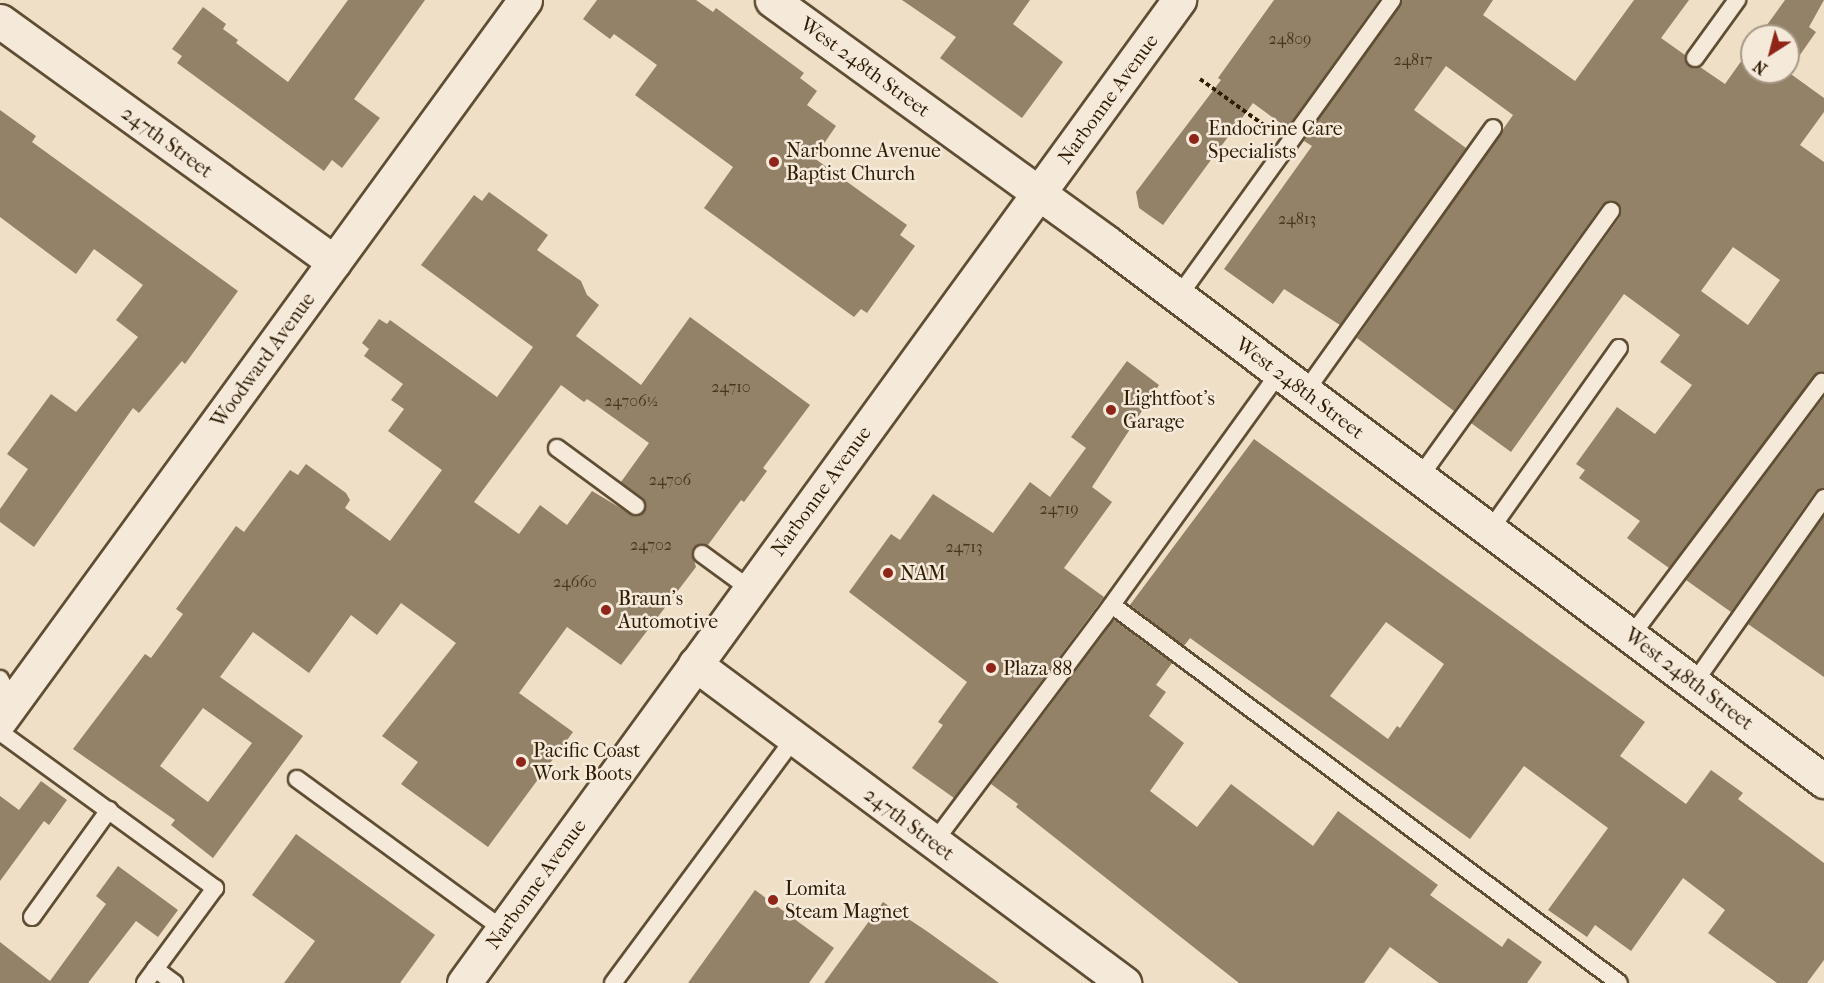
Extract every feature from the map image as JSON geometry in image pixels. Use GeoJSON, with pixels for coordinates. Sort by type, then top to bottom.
{"type":"FeatureCollection","features":[{"type":"Feature","properties":{"kind":"street","name":"Woodward Avenue"},"geometry":{"type":"LineString","coordinates":[[3,709],[525,0]]}},
{"type":"Feature","properties":{"kind":"street","name":"West 248th Street"},"geometry":{"type":"LineString","coordinates":[[772,0],[1040,194],[1824,781]]}},
{"type":"Feature","properties":{"kind":"street","name":"Narbonne Avenue"},"geometry":{"type":"LineString","coordinates":[[464,983],[1179,0]]}},
{"type":"Feature","properties":{"kind":"street","name":"247th Street"},"geometry":{"type":"LineString","coordinates":[[0,21],[334,262]]}},
{"type":"Feature","properties":{"kind":"street","name":"247th Street"},"geometry":{"type":"LineString","coordinates":[[695,664],[1124,983]]}},
{"type":"Feature","properties":{"kind":"lane"},"geometry":{"type":"LineString","coordinates":[[1178,297],[1392,0]]}},
{"type":"Feature","properties":{"kind":"lane"},"geometry":{"type":"LineString","coordinates":[[1695,58],[1737,0]]}},
{"type":"Feature","properties":{"kind":"lane"},"geometry":{"type":"LineString","coordinates":[[1305,392],[1493,128]]}},
{"type":"Feature","properties":{"kind":"lane"},"geometry":{"type":"LineString","coordinates":[[1419,478],[1611,211]]}},
{"type":"Feature","properties":{"kind":"lane"},"geometry":{"type":"LineString","coordinates":[[1490,530],[1619,348]]}},
{"type":"Feature","properties":{"kind":"lane"},"geometry":{"type":"LineString","coordinates":[[934,842],[1112,605],[1279,372]]}},
{"type":"Feature","properties":{"kind":"lane"},"geometry":{"type":"LineString","coordinates":[[1631,636],[1822,382]]}},
{"type":"Feature","properties":{"kind":"lane"},"geometry":{"type":"LineString","coordinates":[[557,448],[636,506]]}},
{"type":"Feature","properties":{"kind":"lane"},"geometry":{"type":"LineString","coordinates":[[1694,683],[1824,498]]}},
{"type":"Feature","properties":{"kind":"lane"},"geometry":{"type":"LineString","coordinates":[[702,554],[750,589]]}},
{"type":"Feature","properties":{"kind":"lane"},"geometry":{"type":"LineString","coordinates":[[1112,605],[1619,983]]}},
{"type":"Feature","properties":{"kind":"lane"},"geometry":{"type":"LineString","coordinates":[[3,709],[109,810],[215,888],[150,976],[174,983]]}},
{"type":"Feature","properties":{"kind":"lane"},"geometry":{"type":"LineString","coordinates":[[613,983],[794,738]]}},
{"type":"Feature","properties":{"kind":"lane"},"geometry":{"type":"LineString","coordinates":[[297,778],[503,929]]}},
{"type":"Feature","properties":{"kind":"lane"},"geometry":{"type":"LineString","coordinates":[[32,917],[109,810]]}},
{"type":"Feature","properties":{"kind":"path"},"geometry":{"type":"LineString","coordinates":[[1200,79],[1289,144]]}},
{"type":"Feature","properties":{"kind":"building"},"geometry":{"type":"Polygon","coordinates":[[[348,0],[425,0],[354,99],[380,118],[342,168],[332,160],[324,171],[177,63],[182,56],[172,49],[203,7],[226,24],[223,29],[238,40],[236,43],[288,82],[348,0]]]}},
{"type":"Feature","properties":{"kind":"building","name":"Narbonne Avenue Baptist Church"},"geometry":{"type":"Polygon","coordinates":[[[597,0],[696,0],[713,12],[716,8],[804,73],[800,78],[817,91],[807,105],[836,126],[814,158],[907,225],[900,235],[915,246],[867,313],[861,309],[854,317],[704,208],[733,167],[635,95],[657,65],[614,34],[610,39],[583,19],[597,0]]]}},
{"type":"Feature","properties":{"kind":"building"},"geometry":{"type":"Polygon","coordinates":[[[902,0],[1030,0],[1013,24],[1063,62],[1022,118],[940,58],[956,37],[902,0]]]}},
{"type":"Feature","properties":{"kind":"building"},"geometry":{"type":"Polygon","coordinates":[[[1274,0],[1379,0],[1287,128],[1253,103],[1163,225],[1139,208],[1136,192],[1221,80],[1218,78],[1274,0]]]}},
{"type":"Feature","properties":{"kind":"building"},"geometry":{"type":"Polygon","coordinates":[[[1402,0],[1493,0],[1483,15],[1575,81],[1634,0],[1689,0],[1661,38],[1685,55],[1688,66],[1700,67],[1725,84],[1740,63],[1740,84],[1800,84],[1800,81],[1824,98],[1824,112],[1800,145],[1824,162],[1824,372],[1814,376],[1669,568],[1627,538],[1640,521],[1579,478],[1585,470],[1576,464],[1617,407],[1655,434],[1692,385],[1660,362],[1680,335],[1624,294],[1511,452],[1471,423],[1620,217],[1618,203],[1611,201],[1602,205],[1454,411],[1357,338],[1513,115],[1446,66],[1414,110],[1466,148],[1340,325],[1284,289],[1273,304],[1224,269],[1312,146],[1304,141],[1402,0]],[[1733,247],[1701,291],[1748,325],[1780,280],[1733,247]]]}},
{"type":"Feature","properties":{"kind":"building"},"geometry":{"type":"Polygon","coordinates":[[[1785,0],[1824,0],[1809,27],[1816,32],[1800,55],[1800,24],[1768,24],[1785,0]]]}},
{"type":"Feature","properties":{"kind":"building"},"geometry":{"type":"Polygon","coordinates":[[[0,110],[36,136],[32,142],[238,291],[185,364],[182,361],[139,413],[133,408],[34,547],[0,522],[0,509],[28,469],[7,454],[51,394],[76,412],[138,337],[116,320],[143,285],[94,249],[76,274],[0,217],[0,110]]]}},
{"type":"Feature","properties":{"kind":"building"},"geometry":{"type":"Polygon","coordinates":[[[489,192],[548,235],[537,250],[581,281],[587,295],[599,305],[576,336],[641,385],[690,317],[810,405],[763,468],[767,471],[744,502],[741,500],[708,545],[694,547],[692,553],[696,567],[621,665],[567,627],[519,693],[573,732],[488,847],[401,784],[418,762],[382,736],[456,643],[401,603],[377,635],[351,615],[309,673],[253,632],[220,677],[303,736],[213,858],[171,825],[175,820],[73,749],[145,654],[151,658],[183,614],[176,609],[236,526],[244,532],[290,470],[298,475],[306,464],[346,493],[350,500],[345,508],[390,541],[442,470],[388,431],[404,409],[391,400],[403,384],[364,356],[369,349],[362,343],[379,319],[387,324],[390,320],[497,397],[533,347],[421,265],[474,195],[482,201],[489,192]],[[561,385],[474,502],[519,534],[540,505],[567,525],[592,491],[634,516],[646,508],[643,498],[621,482],[649,443],[587,399],[584,402],[561,385]],[[203,708],[160,766],[208,802],[252,743],[203,708]]]}},
{"type":"Feature","properties":{"kind":"building"},"geometry":{"type":"Polygon","coordinates":[[[1127,361],[1159,385],[1092,487],[1112,502],[1064,568],[1104,597],[954,798],[912,768],[943,725],[938,722],[967,682],[849,592],[891,534],[900,540],[933,494],[993,533],[1030,482],[1050,497],[1086,448],[1071,437],[1127,361]]]}},
{"type":"Feature","properties":{"kind":"building"},"geometry":{"type":"Polygon","coordinates":[[[1824,397],[1824,488],[1815,492],[1731,612],[1686,580],[1824,397]]]}},
{"type":"Feature","properties":{"kind":"building"},"geometry":{"type":"Polygon","coordinates":[[[1254,439],[1645,722],[1620,756],[1686,804],[1711,770],[1743,793],[1738,799],[1824,863],[1824,960],[1807,983],[1777,983],[1708,933],[1725,910],[1683,878],[1631,951],[1595,925],[1587,937],[1548,910],[1608,828],[1524,766],[1470,839],[1190,638],[1184,646],[1130,605],[1254,439]],[[1386,622],[1330,696],[1388,739],[1397,726],[1400,728],[1444,664],[1386,622]]]}},
{"type":"Feature","properties":{"kind":"building"},"geometry":{"type":"Polygon","coordinates":[[[1824,516],[1824,677],[1748,624],[1824,516]]]}},
{"type":"Feature","properties":{"kind":"building"},"geometry":{"type":"Polygon","coordinates":[[[1114,620],[1172,663],[1156,685],[1166,692],[1149,716],[1184,743],[1150,791],[1197,827],[1231,784],[1313,846],[1338,811],[1438,885],[1430,895],[1502,947],[1508,938],[1542,962],[1527,983],[1439,983],[1390,947],[1364,983],[1239,983],[1016,807],[1018,804],[991,784],[1114,620]]]}},
{"type":"Feature","properties":{"kind":"building"},"geometry":{"type":"Polygon","coordinates":[[[41,781],[67,800],[49,825],[44,821],[0,881],[0,796],[19,810],[41,781]]]}},
{"type":"Feature","properties":{"kind":"building"},"geometry":{"type":"Polygon","coordinates":[[[296,834],[435,935],[400,983],[284,983],[315,941],[252,895],[296,834]]]}},
{"type":"Feature","properties":{"kind":"building"},"geometry":{"type":"Polygon","coordinates":[[[118,866],[178,910],[158,937],[136,921],[88,983],[0,983],[0,942],[50,981],[106,904],[96,896],[118,866]]]}},
{"type":"Feature","properties":{"kind":"building"},"geometry":{"type":"Polygon","coordinates":[[[755,890],[834,948],[809,983],[688,983],[755,890]]]}},
{"type":"Feature","properties":{"kind":"building"},"geometry":{"type":"Polygon","coordinates":[[[883,902],[928,932],[999,983],[824,983],[883,902]]]}},
{"type":"Feature","properties":{"kind":"place","name":"Endocrine Care Specialists"},"geometry":{"type":"Point","coordinates":[1194,139]}},
{"type":"Feature","properties":{"kind":"place","name":"Narbonne Avenue Baptist Church"},"geometry":{"type":"Point","coordinates":[774,162]}},
{"type":"Feature","properties":{"kind":"place","name":"Lightfoot's Garage"},"geometry":{"type":"Point","coordinates":[1111,410]}},
{"type":"Feature","properties":{"kind":"place","name":"NAM"},"geometry":{"type":"Point","coordinates":[888,573]}},
{"type":"Feature","properties":{"kind":"place","name":"Braun's Automotive"},"geometry":{"type":"Point","coordinates":[606,610]}},
{"type":"Feature","properties":{"kind":"place","name":"Plaza 88"},"geometry":{"type":"Point","coordinates":[991,668]}},
{"type":"Feature","properties":{"kind":"place","name":"Pacific Coast Work Boots"},"geometry":{"type":"Point","coordinates":[521,762]}},
{"type":"Feature","properties":{"kind":"place","name":"Lomita Steam Magnet"},"geometry":{"type":"Point","coordinates":[773,900]}}]}
